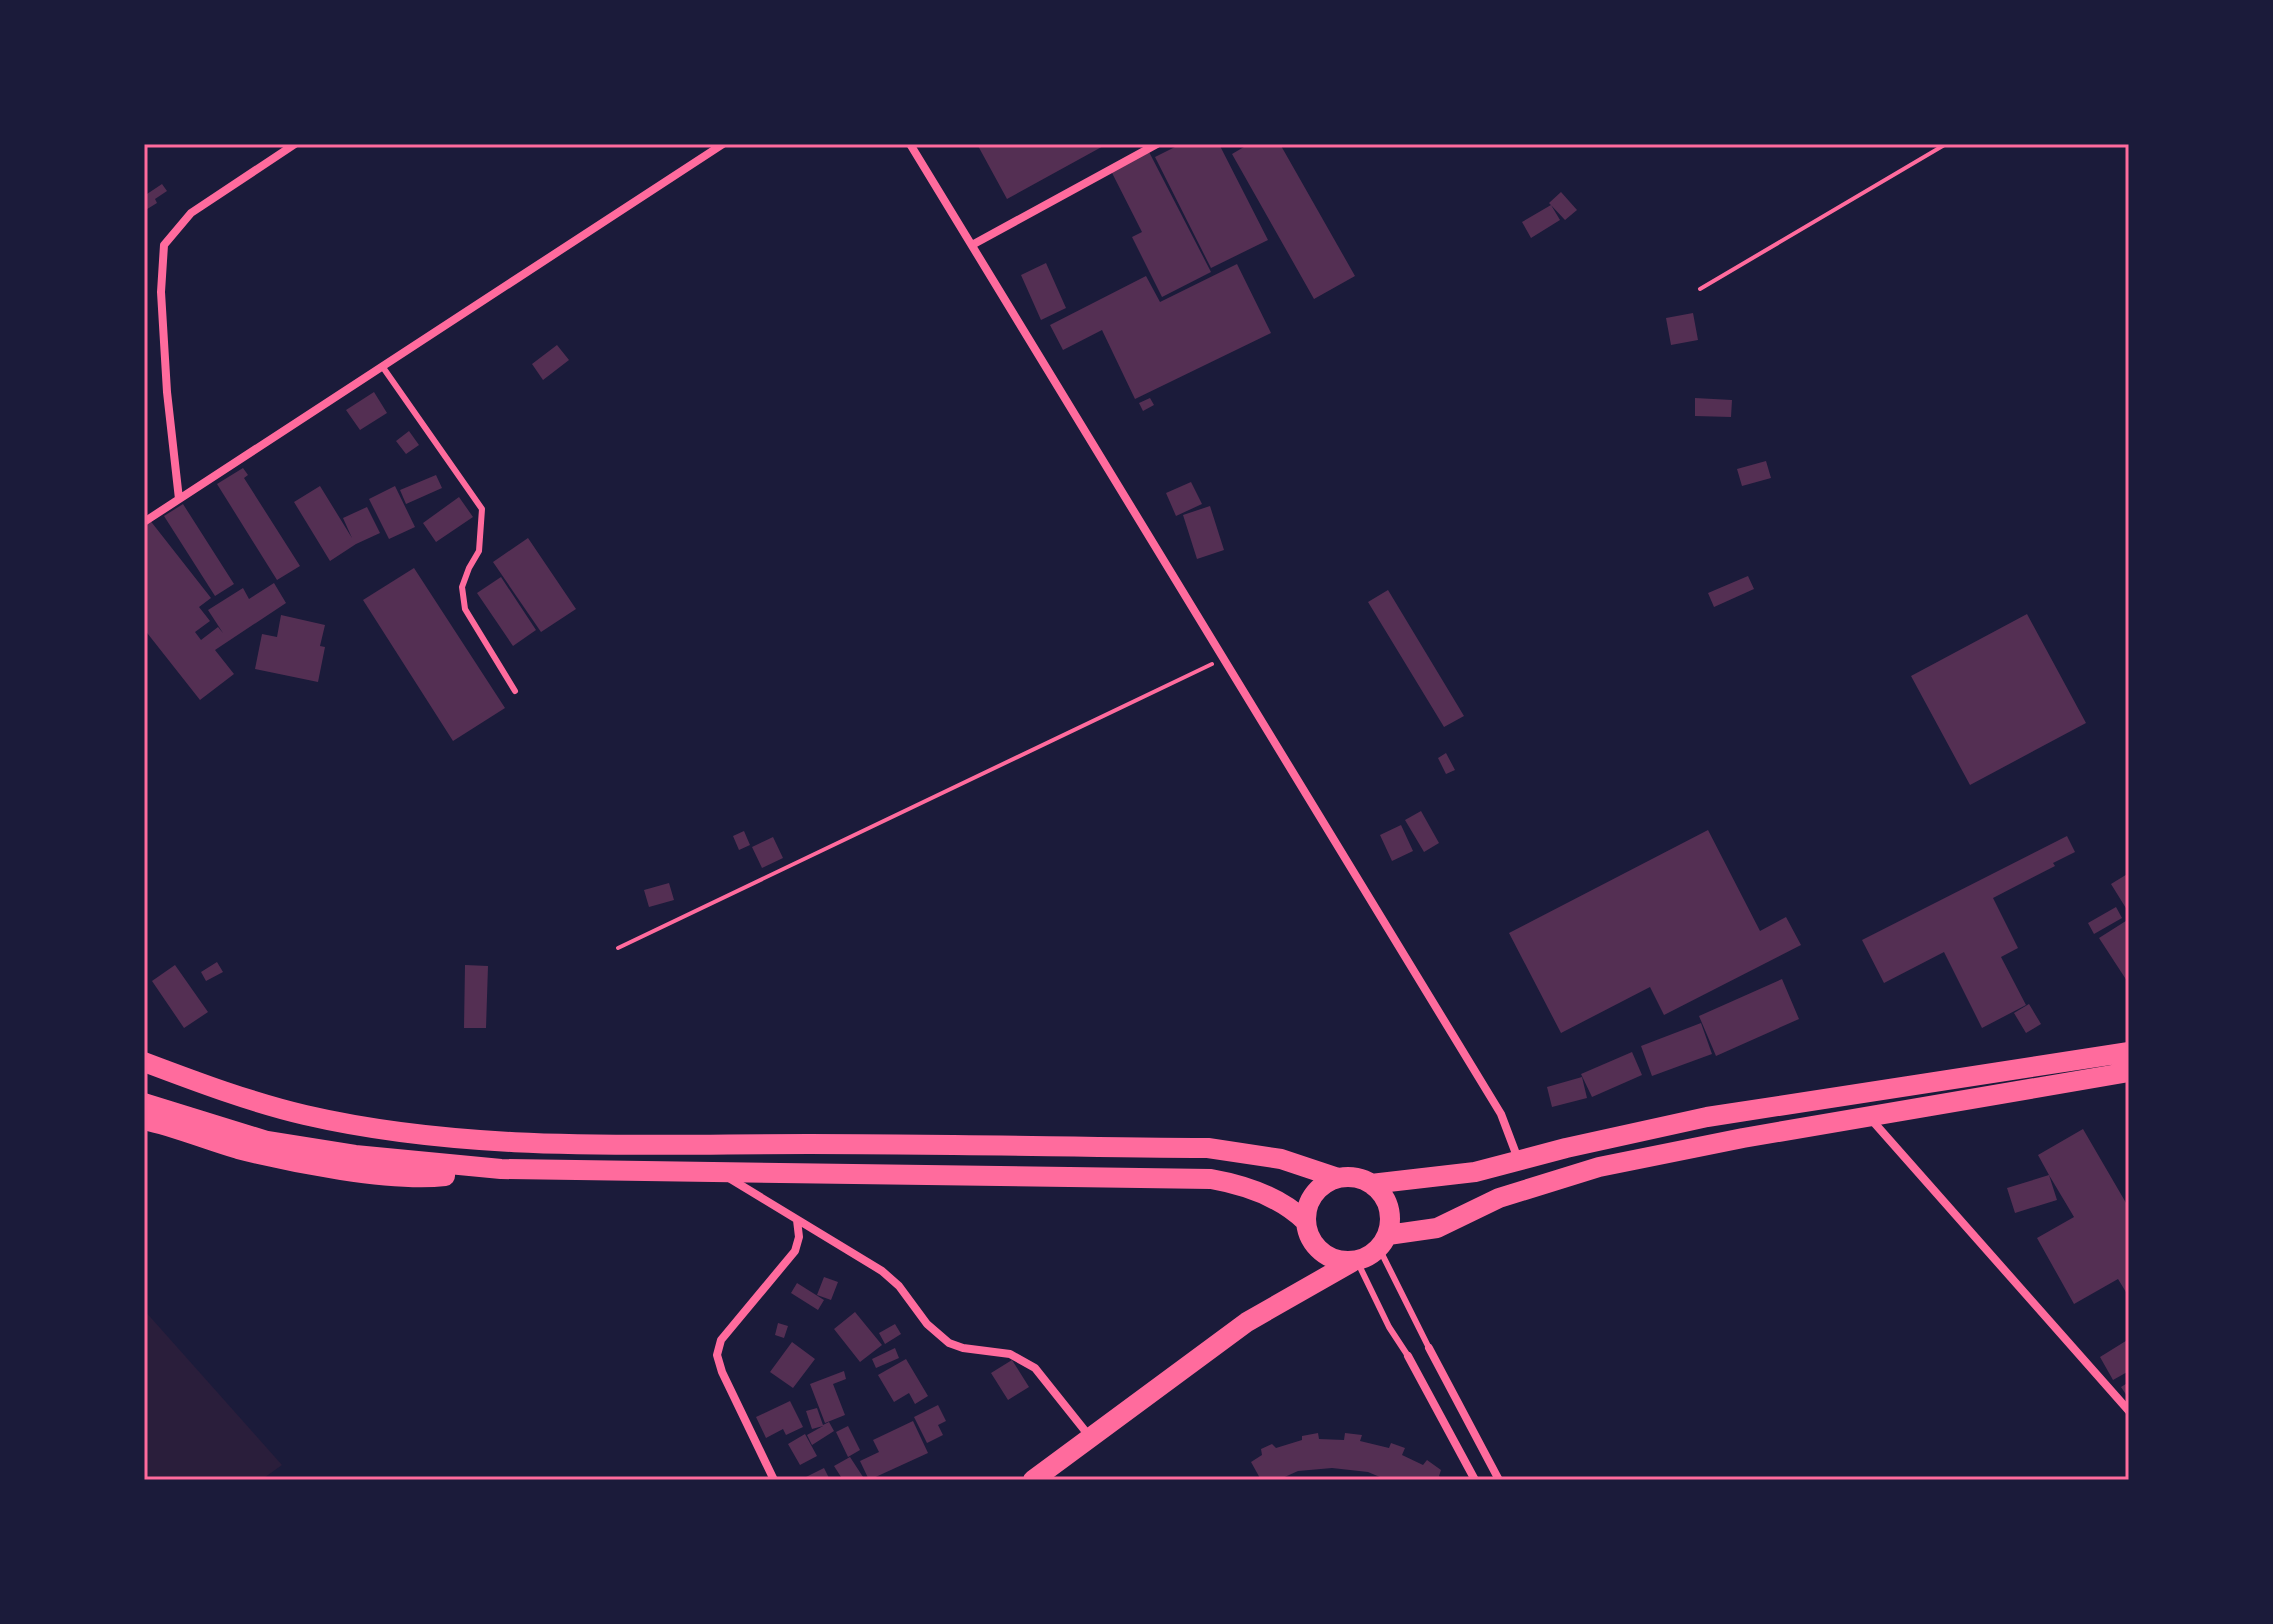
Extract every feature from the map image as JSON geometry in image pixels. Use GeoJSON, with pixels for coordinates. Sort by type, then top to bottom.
{"type":"FeatureCollection","features":[{"type":"Feature","properties":{"kind":"highway"},"geometry":{"type":"LineString","coordinates":[[1305,1221],[1310,1199],[1327,1182],[1338,1178],[1349,1177],[1371,1184],[1450,1177],[1707,1117],[2129,1052]]}},
{"type":"Feature","properties":{"kind":"highway"},"geometry":{"type":"LineString","coordinates":[[144,1062],[241,1097],[305,1115],[450,1138],[583,1144],[1208,1148],[1281,1159],[1338,1178]]}},
{"type":"Feature","properties":{"kind":"highway"},"geometry":{"type":"LineString","coordinates":[[1383,1242],[1437,1228],[1515,1191],[1599,1167],[1743,1138],[2129,1072]]}},
{"type":"Feature","properties":{"kind":"highway"},"geometry":{"type":"LineString","coordinates":[[144,1103],[267,1141],[355,1155],[501,1169],[1211,1179],[1252,1188],[1294,1211],[1305,1221],[1312,1243],[1320,1252],[1329,1258],[1354,1261]]}},
{"type":"Feature","properties":{"kind":"highway"},"geometry":{"type":"LineString","coordinates":[[144,1120],[238,1149],[374,1173],[435,1177],[501,1169]]}},
{"type":"Feature","properties":{"kind":"highway"},"geometry":{"type":"LineString","coordinates":[[1033,1480],[1247,1322],[1354,1261],[1374,1254],[1383,1242],[1390,1212],[1386,1201],[1371,1184]]}},
{"type":"Feature","properties":{"kind":"street"},"geometry":{"type":"LineString","coordinates":[[179,499],[167,392],[161,292],[164,245],[191,213],[295,144]]}},
{"type":"Feature","properties":{"kind":"street"},"geometry":{"type":"LineString","coordinates":[[144,522],[723,144]]}},
{"type":"Feature","properties":{"kind":"street"},"geometry":{"type":"LineString","coordinates":[[910,144],[1501,1114],[1519,1162]]}},
{"type":"Feature","properties":{"kind":"street"},"geometry":{"type":"LineString","coordinates":[[972,245],[1157,144]]}},
{"type":"Feature","properties":{"kind":"street"},"geometry":{"type":"LineString","coordinates":[[1870,1118],[2129,1411]]}},
{"type":"Feature","properties":{"kind":"street"},"geometry":{"type":"LineString","coordinates":[[718,1171],[882,1271],[899,1286],[927,1324],[949,1343],[963,1348],[1010,1354],[1035,1368],[1090,1437]]}},
{"type":"Feature","properties":{"kind":"street"},"geometry":{"type":"LineString","coordinates":[[774,1480],[722,1372],[717,1355],[721,1340],[795,1251],[799,1237],[797,1220]]}},
{"type":"Feature","properties":{"kind":"street"},"geometry":{"type":"LineString","coordinates":[[1429,1348],[1499,1480]]}},
{"type":"Feature","properties":{"kind":"street"},"geometry":{"type":"LineString","coordinates":[[1408,1356],[1475,1480]]}},
{"type":"Feature","properties":{"kind":"lane"},"geometry":{"type":"LineString","coordinates":[[382,366],[482,509],[479,551],[462,587],[465,609],[515,691]]}},
{"type":"Feature","properties":{"kind":"lane"},"geometry":{"type":"LineString","coordinates":[[1383,1242],[1429,1348]]}},
{"type":"Feature","properties":{"kind":"lane"},"geometry":{"type":"LineString","coordinates":[[1354,1261],[1408,1356]]}},
{"type":"Feature","properties":{"kind":"path"},"geometry":{"type":"LineString","coordinates":[[1700,289],[1946,144]]}},
{"type":"Feature","properties":{"kind":"path"},"geometry":{"type":"LineString","coordinates":[[618,948],[1223,659]]}},
{"type":"Feature","properties":{"kind":"shaded area"},"geometry":{"type":"Polygon","coordinates":[[[144,1310],[282,1465],[261,1480],[144,1480],[144,1310]]]}},
{"type":"Feature","properties":{"kind":"building"},"geometry":{"type":"Polygon","coordinates":[[[977,144],[1107,144],[1007,199],[977,144]]]}},
{"type":"Feature","properties":{"kind":"building"},"geometry":{"type":"Polygon","coordinates":[[[1181,144],[1219,144],[1268,240],[1211,268],[1155,157],[1181,144]]]}},
{"type":"Feature","properties":{"kind":"building"},"geometry":{"type":"Polygon","coordinates":[[[1249,144],[1280,144],[1355,276],[1314,299],[1232,154],[1249,144]]]}},
{"type":"Feature","properties":{"kind":"building"},"geometry":{"type":"Polygon","coordinates":[[[1147,148],[1211,272],[1162,297],[1132,237],[1142,232],[1109,167],[1147,148]]]}},
{"type":"Feature","properties":{"kind":"building"},"geometry":{"type":"Polygon","coordinates":[[[162,184],[167,191],[155,199],[157,203],[144,211],[144,196],[162,184]]]}},
{"type":"Feature","properties":{"kind":"building"},"geometry":{"type":"Polygon","coordinates":[[[1561,192],[1577,210],[1565,220],[1549,203],[1561,192]]]}},
{"type":"Feature","properties":{"kind":"building"},"geometry":{"type":"Polygon","coordinates":[[[1551,205],[1560,220],[1531,238],[1522,222],[1551,205]]]}},
{"type":"Feature","properties":{"kind":"building"},"geometry":{"type":"Polygon","coordinates":[[[1046,263],[1066,308],[1041,320],[1021,275],[1046,263]]]}},
{"type":"Feature","properties":{"kind":"building"},"geometry":{"type":"Polygon","coordinates":[[[1237,264],[1271,333],[1135,399],[1102,330],[1063,350],[1050,325],[1146,276],[1160,302],[1237,264]]]}},
{"type":"Feature","properties":{"kind":"building"},"geometry":{"type":"Polygon","coordinates":[[[1693,313],[1698,340],[1671,345],[1666,318],[1693,313]]]}},
{"type":"Feature","properties":{"kind":"building"},"geometry":{"type":"Polygon","coordinates":[[[557,345],[569,360],[543,380],[532,364],[557,345]]]}},
{"type":"Feature","properties":{"kind":"building"},"geometry":{"type":"Polygon","coordinates":[[[374,392],[387,413],[360,430],[346,410],[374,392]]]}},
{"type":"Feature","properties":{"kind":"building"},"geometry":{"type":"Polygon","coordinates":[[[1150,398],[1154,405],[1143,411],[1139,403],[1150,398]]]}},
{"type":"Feature","properties":{"kind":"building"},"geometry":{"type":"Polygon","coordinates":[[[1695,398],[1732,400],[1731,417],[1695,416],[1695,398]]]}},
{"type":"Feature","properties":{"kind":"building"},"geometry":{"type":"Polygon","coordinates":[[[409,431],[419,445],[406,454],[396,441],[409,431]]]}},
{"type":"Feature","properties":{"kind":"building"},"geometry":{"type":"Polygon","coordinates":[[[1766,461],[1771,478],[1742,486],[1737,469],[1766,461]]]}},
{"type":"Feature","properties":{"kind":"building"},"geometry":{"type":"Polygon","coordinates":[[[243,468],[248,475],[244,478],[300,566],[277,580],[217,484],[243,468]]]}},
{"type":"Feature","properties":{"kind":"building"},"geometry":{"type":"Polygon","coordinates":[[[436,475],[442,488],[406,504],[400,490],[436,475]]]}},
{"type":"Feature","properties":{"kind":"building"},"geometry":{"type":"Polygon","coordinates":[[[1191,482],[1202,504],[1176,516],[1166,493],[1191,482]]]}},
{"type":"Feature","properties":{"kind":"building"},"geometry":{"type":"Polygon","coordinates":[[[320,486],[352,538],[343,518],[367,507],[380,533],[330,561],[294,502],[320,486]]]}},
{"type":"Feature","properties":{"kind":"building"},"geometry":{"type":"Polygon","coordinates":[[[395,486],[415,527],[389,539],[369,499],[395,486]]]}},
{"type":"Feature","properties":{"kind":"building"},"geometry":{"type":"Polygon","coordinates":[[[459,497],[473,517],[436,542],[423,523],[459,497]]]}},
{"type":"Feature","properties":{"kind":"building"},"geometry":{"type":"Polygon","coordinates":[[[183,504],[234,584],[215,596],[164,516],[183,504]]]}},
{"type":"Feature","properties":{"kind":"building"},"geometry":{"type":"Polygon","coordinates":[[[1210,506],[1224,550],[1197,559],[1183,515],[1210,506]]]}},
{"type":"Feature","properties":{"kind":"building"},"geometry":{"type":"Polygon","coordinates":[[[149,519],[211,598],[199,607],[210,621],[195,632],[201,640],[218,627],[223,633],[208,610],[243,588],[249,599],[274,583],[286,603],[215,650],[234,674],[200,700],[144,629],[144,523],[149,519]]]}},
{"type":"Feature","properties":{"kind":"building"},"geometry":{"type":"Polygon","coordinates":[[[528,538],[576,609],[541,632],[493,562],[528,538]]]}},
{"type":"Feature","properties":{"kind":"building"},"geometry":{"type":"Polygon","coordinates":[[[414,568],[505,708],[453,741],[363,600],[414,568]]]}},
{"type":"Feature","properties":{"kind":"building"},"geometry":{"type":"Polygon","coordinates":[[[1748,576],[1754,589],[1714,607],[1708,593],[1748,576]]]}},
{"type":"Feature","properties":{"kind":"building"},"geometry":{"type":"Polygon","coordinates":[[[501,577],[536,630],[513,646],[477,593],[501,577]]]}},
{"type":"Feature","properties":{"kind":"building"},"geometry":{"type":"Polygon","coordinates":[[[1388,590],[1464,716],[1444,727],[1368,602],[1388,590]]]}},
{"type":"Feature","properties":{"kind":"building"},"geometry":{"type":"Polygon","coordinates":[[[2027,614],[2086,723],[1970,785],[1911,676],[2027,614]]]}},
{"type":"Feature","properties":{"kind":"building"},"geometry":{"type":"Polygon","coordinates":[[[281,615],[325,625],[320,646],[325,647],[318,682],[255,669],[262,634],[277,637],[281,615]]]}},
{"type":"Feature","properties":{"kind":"building"},"geometry":{"type":"Polygon","coordinates":[[[1446,753],[1455,770],[1446,774],[1438,758],[1446,753]]]}},
{"type":"Feature","properties":{"kind":"building"},"geometry":{"type":"Polygon","coordinates":[[[1421,811],[1439,843],[1424,852],[1405,820],[1421,811]]]}},
{"type":"Feature","properties":{"kind":"building"},"geometry":{"type":"Polygon","coordinates":[[[1401,825],[1413,851],[1392,861],[1380,835],[1401,825]]]}},
{"type":"Feature","properties":{"kind":"building"},"geometry":{"type":"Polygon","coordinates":[[[1708,830],[1760,931],[1786,917],[1801,945],[1664,1015],[1650,987],[1561,1033],[1509,933],[1708,830]]]}},
{"type":"Feature","properties":{"kind":"building"},"geometry":{"type":"Polygon","coordinates":[[[744,831],[750,845],[739,850],[733,836],[744,831]]]}},
{"type":"Feature","properties":{"kind":"building"},"geometry":{"type":"Polygon","coordinates":[[[2067,836],[2075,852],[2053,863],[2055,866],[1993,898],[2018,948],[2001,957],[2026,1005],[1982,1028],[1944,952],[1884,983],[1862,940],[2067,836]]]}},
{"type":"Feature","properties":{"kind":"building"},"geometry":{"type":"Polygon","coordinates":[[[773,837],[783,858],[762,868],[752,847],[773,837]]]}},
{"type":"Feature","properties":{"kind":"building"},"geometry":{"type":"Polygon","coordinates":[[[2129,873],[2129,913],[2111,884],[2129,873]]]}},
{"type":"Feature","properties":{"kind":"building"},"geometry":{"type":"Polygon","coordinates":[[[669,883],[674,900],[649,907],[644,890],[669,883]]]}},
{"type":"Feature","properties":{"kind":"building"},"geometry":{"type":"Polygon","coordinates":[[[2116,907],[2122,918],[2094,934],[2088,923],[2116,907]]]}},
{"type":"Feature","properties":{"kind":"building"},"geometry":{"type":"Polygon","coordinates":[[[2129,919],[2129,984],[2099,938],[2129,919]]]}},
{"type":"Feature","properties":{"kind":"building"},"geometry":{"type":"Polygon","coordinates":[[[217,962],[223,972],[206,981],[201,972],[217,962]]]}},
{"type":"Feature","properties":{"kind":"building"},"geometry":{"type":"Polygon","coordinates":[[[175,965],[208,1012],[184,1028],[152,981],[175,965]]]}},
{"type":"Feature","properties":{"kind":"building"},"geometry":{"type":"Polygon","coordinates":[[[465,965],[488,966],[486,1028],[464,1028],[465,965]]]}},
{"type":"Feature","properties":{"kind":"building"},"geometry":{"type":"Polygon","coordinates":[[[1782,979],[1799,1019],[1716,1056],[1699,1016],[1782,979]]]}},
{"type":"Feature","properties":{"kind":"building"},"geometry":{"type":"Polygon","coordinates":[[[2029,1004],[2041,1024],[2026,1033],[2014,1013],[2029,1004]]]}},
{"type":"Feature","properties":{"kind":"building"},"geometry":{"type":"Polygon","coordinates":[[[1701,1023],[1712,1054],[1652,1076],[1641,1046],[1701,1023]]]}},
{"type":"Feature","properties":{"kind":"building"},"geometry":{"type":"Polygon","coordinates":[[[1632,1052],[1642,1075],[1592,1097],[1581,1074],[1632,1052]]]}},
{"type":"Feature","properties":{"kind":"building"},"geometry":{"type":"Polygon","coordinates":[[[1582,1077],[1587,1098],[1552,1107],[1547,1087],[1582,1077]]]}},
{"type":"Feature","properties":{"kind":"building"},"geometry":{"type":"Polygon","coordinates":[[[2083,1129],[2129,1208],[2129,1297],[2118,1279],[2074,1304],[2037,1238],[2074,1217],[2038,1155],[2083,1129]]]}},
{"type":"Feature","properties":{"kind":"building"},"geometry":{"type":"Polygon","coordinates":[[[2049,1175],[2057,1200],[2015,1213],[2007,1188],[2049,1175]]]}},
{"type":"Feature","properties":{"kind":"building"},"geometry":{"type":"Polygon","coordinates":[[[824,1277],[838,1282],[831,1300],[817,1295],[824,1277]]]}},
{"type":"Feature","properties":{"kind":"building"},"geometry":{"type":"Polygon","coordinates":[[[797,1283],[824,1300],[818,1310],[791,1293],[797,1283]]]}},
{"type":"Feature","properties":{"kind":"building"},"geometry":{"type":"Polygon","coordinates":[[[855,1312],[882,1345],[860,1362],[834,1329],[855,1312]]]}},
{"type":"Feature","properties":{"kind":"building"},"geometry":{"type":"Polygon","coordinates":[[[778,1323],[788,1326],[784,1338],[775,1335],[778,1323]]]}},
{"type":"Feature","properties":{"kind":"building"},"geometry":{"type":"Polygon","coordinates":[[[895,1324],[901,1334],[885,1344],[879,1333],[895,1324]]]}},
{"type":"Feature","properties":{"kind":"building"},"geometry":{"type":"Polygon","coordinates":[[[2129,1339],[2129,1371],[2113,1380],[2100,1357],[2129,1339]]]}},
{"type":"Feature","properties":{"kind":"building"},"geometry":{"type":"Polygon","coordinates":[[[792,1342],[815,1359],[793,1388],[770,1372],[792,1342]]]}},
{"type":"Feature","properties":{"kind":"building"},"geometry":{"type":"Polygon","coordinates":[[[895,1348],[899,1358],[876,1368],[872,1359],[895,1348]]]}},
{"type":"Feature","properties":{"kind":"building"},"geometry":{"type":"Polygon","coordinates":[[[906,1359],[928,1396],[915,1404],[909,1393],[894,1402],[878,1375],[906,1359]]]}},
{"type":"Feature","properties":{"kind":"building"},"geometry":{"type":"Polygon","coordinates":[[[1012,1360],[1029,1387],[1008,1400],[991,1373],[1012,1360]]]}},
{"type":"Feature","properties":{"kind":"building"},"geometry":{"type":"Polygon","coordinates":[[[844,1371],[846,1379],[833,1384],[845,1415],[825,1423],[810,1384],[844,1371]]]}},
{"type":"Feature","properties":{"kind":"building"},"geometry":{"type":"Polygon","coordinates":[[[2129,1382],[2129,1399],[2121,1387],[2129,1382]]]}},
{"type":"Feature","properties":{"kind":"building"},"geometry":{"type":"Polygon","coordinates":[[[790,1401],[803,1427],[786,1435],[783,1429],[766,1438],[756,1417],[790,1401]]]}},
{"type":"Feature","properties":{"kind":"building"},"geometry":{"type":"Polygon","coordinates":[[[938,1405],[946,1421],[938,1425],[943,1435],[927,1443],[914,1417],[938,1405]]]}},
{"type":"Feature","properties":{"kind":"building"},"geometry":{"type":"Polygon","coordinates":[[[817,1408],[823,1425],[829,1422],[834,1431],[812,1445],[807,1435],[823,1426],[812,1429],[806,1411],[817,1408]]]}},
{"type":"Feature","properties":{"kind":"building"},"geometry":{"type":"Polygon","coordinates":[[[913,1421],[928,1453],[869,1480],[860,1461],[879,1452],[873,1440],[913,1421]]]}},
{"type":"Feature","properties":{"kind":"building"},"geometry":{"type":"Polygon","coordinates":[[[848,1426],[860,1450],[848,1457],[836,1432],[848,1426]]]}},
{"type":"Feature","properties":{"kind":"building"},"geometry":{"type":"Polygon","coordinates":[[[1318,1433],[1319,1439],[1344,1440],[1345,1433],[1362,1435],[1360,1441],[1389,1448],[1391,1443],[1405,1448],[1402,1455],[1423,1465],[1427,1460],[1441,1470],[1439,1476],[1443,1480],[1387,1480],[1368,1472],[1332,1468],[1298,1471],[1278,1480],[1261,1480],[1251,1462],[1262,1455],[1261,1449],[1272,1444],[1276,1448],[1302,1440],[1302,1436],[1318,1433]]]}},
{"type":"Feature","properties":{"kind":"building"},"geometry":{"type":"Polygon","coordinates":[[[805,1434],[817,1456],[800,1465],[788,1444],[805,1434]]]}},
{"type":"Feature","properties":{"kind":"building"},"geometry":{"type":"Polygon","coordinates":[[[850,1457],[865,1480],[843,1480],[834,1466],[850,1457]]]}},
{"type":"Feature","properties":{"kind":"building"},"geometry":{"type":"Polygon","coordinates":[[[824,1468],[830,1480],[807,1480],[806,1477],[824,1468]]]}}]}
